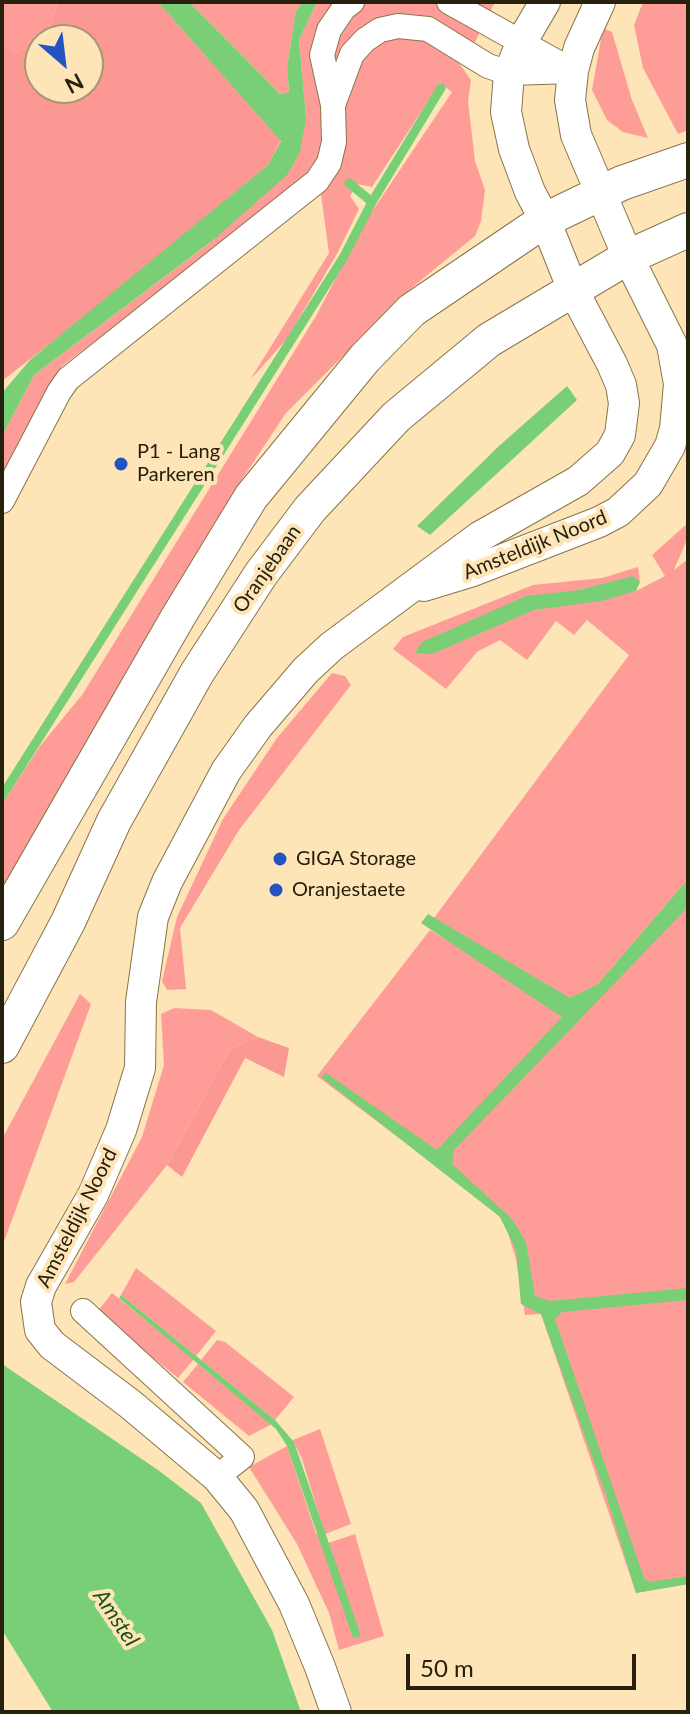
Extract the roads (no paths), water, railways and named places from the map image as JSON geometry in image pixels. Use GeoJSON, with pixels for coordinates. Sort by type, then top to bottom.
{"type":"FeatureCollection","features":[{"type":"Feature","properties":{"kind":"main road"},"geometry":{"type":"LineString","coordinates":[[2,923],[178,617],[260,486],[365,358],[412,310],[545,220],[622,183],[688,160]]}},
{"type":"Feature","properties":{"kind":"main road","name":"Oranjebaan"},"geometry":{"type":"LineString","coordinates":[[2,1046],[68,922],[114,821],[197,673],[261,574],[310,509],[396,417],[489,340],[628,257],[688,230]]}},
{"type":"Feature","properties":{"kind":"street"},"geometry":{"type":"LineString","coordinates":[[2,501],[68,379],[317,181],[329,163],[334,142],[333,105],[322,55],[329,30],[352,2]]}},
{"type":"Feature","properties":{"kind":"street"},"geometry":{"type":"LineString","coordinates":[[449,2],[573,71]]}},
{"type":"Feature","properties":{"kind":"street","name":"Amsteldijk Noord"},"geometry":{"type":"LineString","coordinates":[[336,1712],[320,1667],[271,1557],[244,1510],[217,1477],[130,1404],[52,1345],[40,1330],[36,1302],[41,1286],[93,1195],[121,1130],[135,1090],[142,1036],[141,1002],[153,917],[199,817],[226,771],[258,726],[306,670],[362,621],[479,537],[578,481],[610,453],[620,435],[624,403],[621,385],[573,290],[545,220],[530,192],[514,149],[506,112],[509,73],[522,41],[545,2]]}},
{"type":"Feature","properties":{"kind":"street","name":"Amsteldijk Noord"},"geometry":{"type":"LineString","coordinates":[[407,591],[470,572],[599,522],[634,500],[648,484],[670,446],[679,407],[679,384],[672,345],[600,194],[576,135],[570,100],[579,48],[600,2]]}},
{"type":"Feature","properties":{"kind":"street"},"geometry":{"type":"LineString","coordinates":[[333,105],[352,54],[380,30],[398,26],[428,29],[488,66],[509,73],[573,71]]}},
{"type":"Feature","properties":{"kind":"street"},"geometry":{"type":"LineString","coordinates":[[83,1311],[242,1457],[217,1477]]}},
{"type":"Feature","properties":{"kind":"water"},"geometry":{"type":"Polygon","coordinates":[[[158,2],[189,2],[280,94],[289,92],[287,67],[296,11],[303,2],[317,2],[299,40],[306,118],[300,152],[287,175],[212,241],[34,375],[2,436],[2,393],[30,360],[268,165],[281,141],[158,2]]]}},
{"type":"Feature","properties":{"kind":"water"},"geometry":{"type":"Polygon","coordinates":[[[567,386],[577,400],[430,535],[417,526],[499,446],[567,386]]]}},
{"type":"Feature","properties":{"kind":"water"},"geometry":{"type":"Polygon","coordinates":[[[633,576],[640,582],[636,591],[601,601],[534,610],[432,654],[415,653],[422,642],[526,596],[579,590],[633,576]]]}},
{"type":"Feature","properties":{"kind":"water"},"geometry":{"type":"Polygon","coordinates":[[[688,879],[688,907],[454,1150],[452,1164],[512,1219],[526,1242],[535,1296],[550,1301],[688,1288],[688,1300],[562,1312],[555,1319],[644,1578],[650,1582],[688,1576],[688,1584],[636,1593],[607,1498],[541,1314],[521,1304],[516,1250],[500,1217],[321,1077],[326,1073],[437,1150],[562,1017],[421,923],[428,914],[570,998],[598,984],[688,879]]]}},
{"type":"Feature","properties":{"kind":"water"},"geometry":{"type":"Polygon","coordinates":[[[121,1295],[275,1420],[294,1442],[361,1636],[353,1638],[287,1446],[276,1429],[119,1298],[121,1295]]]}},
{"type":"Feature","properties":{"kind":"water","name":"Amstel"},"geometry":{"type":"Polygon","coordinates":[[[2,1364],[158,1470],[201,1503],[272,1630],[301,1712],[53,1712],[2,1630],[2,1364]]]}},
{"type":"Feature","properties":{"kind":"waterway"},"geometry":{"type":"LineString","coordinates":[[2,796],[343,258],[372,202],[441,88]]}},
{"type":"Feature","properties":{"kind":"waterway"},"geometry":{"type":"LineString","coordinates":[[349,183],[372,202]]}},
{"type":"Feature","properties":{"kind":"place","name":"P1 - Lang Parkeren"},"geometry":{"type":"Point","coordinates":[121,464]}},
{"type":"Feature","properties":{"kind":"place","name":"GIGA Storage"},"geometry":{"type":"Point","coordinates":[280,859]}},
{"type":"Feature","properties":{"kind":"place","name":"Oranjestaete"},"geometry":{"type":"Point","coordinates":[276,890]}}]}
